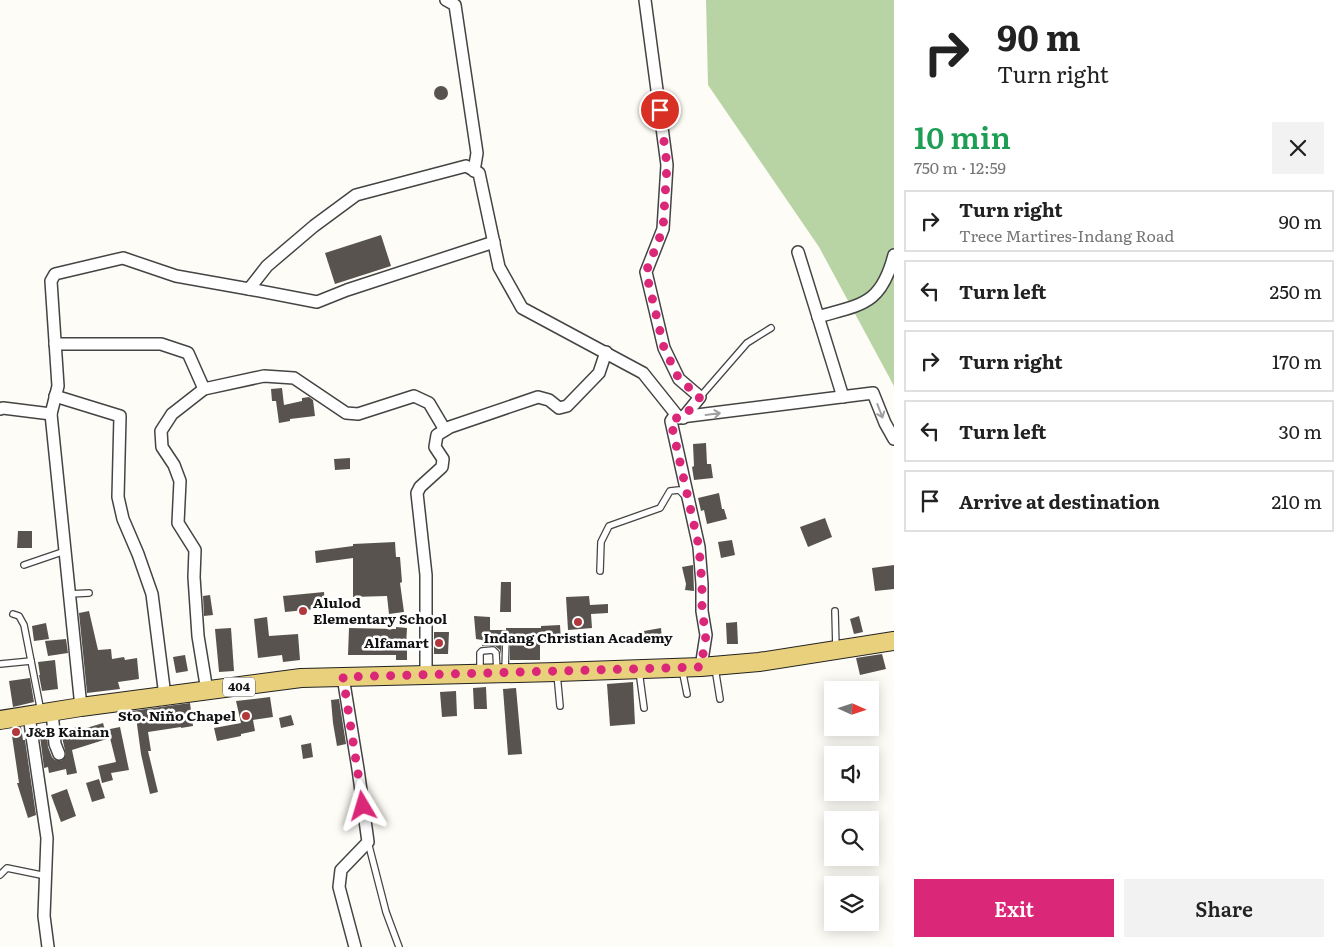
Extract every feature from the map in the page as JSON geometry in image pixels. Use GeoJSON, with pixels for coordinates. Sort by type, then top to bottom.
{"type":"FeatureCollection","features":[{"type":"Feature","properties":{"kind":"main road","name":"404"},"geometry":{"type":"LineString","coordinates":[[0,720],[81,707],[301,678],[494,674],[708,666],[759,662],[894,641]]}},
{"type":"Feature","properties":{"kind":"street"},"geometry":{"type":"LineString","coordinates":[[646,0],[667,165],[663,229],[646,272],[664,348],[679,379],[700,397],[681,418]]}},
{"type":"Feature","properties":{"kind":"street"},"geometry":{"type":"LineString","coordinates":[[453,2],[477,153],[474,170]]}},
{"type":"Feature","properties":{"kind":"street"},"geometry":{"type":"LineString","coordinates":[[249,289],[267,266],[314,226],[356,195],[466,166],[479,173],[499,267],[522,308],[643,373],[681,418]]}},
{"type":"Feature","properties":{"kind":"street"},"geometry":{"type":"LineString","coordinates":[[81,707],[51,414],[58,386],[52,281],[55,274],[123,258],[176,276],[317,302],[347,290],[494,242]]}},
{"type":"Feature","properties":{"kind":"street"},"geometry":{"type":"LineString","coordinates":[[798,252],[843,397]]}},
{"type":"Feature","properties":{"kind":"street"},"geometry":{"type":"LineString","coordinates":[[818,317],[866,302],[881,288],[889,274],[894,255]]}},
{"type":"Feature","properties":{"kind":"street"},"geometry":{"type":"LineString","coordinates":[[55,344],[161,344],[188,353],[204,389]]}},
{"type":"Feature","properties":{"kind":"street"},"geometry":{"type":"LineString","coordinates":[[426,675],[426,575],[417,493],[420,486],[442,467],[443,459],[435,446],[437,435],[445,430],[538,397],[549,400],[559,408],[567,406],[599,374],[606,352]]}},
{"type":"Feature","properties":{"kind":"street"},"geometry":{"type":"LineString","coordinates":[[207,691],[198,636],[194,577],[195,550],[178,523],[180,481],[174,465],[162,447],[161,431],[172,414],[204,389],[264,376],[294,378],[346,413],[358,414],[414,396],[429,403],[445,430]]}},
{"type":"Feature","properties":{"kind":"street"},"geometry":{"type":"LineString","coordinates":[[708,666],[702,611],[699,547],[671,422],[674,418],[873,394],[894,439]]}},
{"type":"Feature","properties":{"kind":"street"},"geometry":{"type":"LineString","coordinates":[[55,396],[120,416],[118,497],[123,519],[152,594],[165,696]]}},
{"type":"Feature","properties":{"kind":"street"},"geometry":{"type":"LineString","coordinates":[[0,408],[51,414]]}},
{"type":"Feature","properties":{"kind":"street"},"geometry":{"type":"LineString","coordinates":[[343,677],[368,842],[341,870],[339,888],[355,947]]}},
{"type":"Feature","properties":{"kind":"street"},"geometry":{"type":"LineString","coordinates":[[41,714],[59,754]]}},
{"type":"Feature","properties":{"kind":"street"},"geometry":{"type":"LineString","coordinates":[[41,714],[47,838],[44,916],[48,947]]}},
{"type":"Feature","properties":{"kind":"lane"},"geometry":{"type":"LineString","coordinates":[[700,397],[747,343],[770,328]]}},
{"type":"Feature","properties":{"kind":"lane"},"geometry":{"type":"LineString","coordinates":[[600,571],[601,542],[609,526],[660,508],[670,491],[680,490],[688,500]]}},
{"type":"Feature","properties":{"kind":"lane"},"geometry":{"type":"LineString","coordinates":[[24,565],[65,551]]}},
{"type":"Feature","properties":{"kind":"lane"},"geometry":{"type":"LineString","coordinates":[[69,594],[88,593]]}},
{"type":"Feature","properties":{"kind":"lane"},"geometry":{"type":"LineString","coordinates":[[835,611],[836,651]]}},
{"type":"Feature","properties":{"kind":"lane"},"geometry":{"type":"LineString","coordinates":[[13,614],[19,616],[24,625],[41,714]]}},
{"type":"Feature","properties":{"kind":"lane"},"geometry":{"type":"LineString","coordinates":[[494,674],[506,639]]}},
{"type":"Feature","properties":{"kind":"lane"},"geometry":{"type":"LineString","coordinates":[[0,664],[31,661]]}},
{"type":"Feature","properties":{"kind":"lane"},"geometry":{"type":"LineString","coordinates":[[708,666],[720,700]]}},
{"type":"Feature","properties":{"kind":"lane"},"geometry":{"type":"LineString","coordinates":[[682,667],[687,694]]}},
{"type":"Feature","properties":{"kind":"lane"},"geometry":{"type":"LineString","coordinates":[[639,669],[644,708]]}},
{"type":"Feature","properties":{"kind":"lane"},"geometry":{"type":"LineString","coordinates":[[557,672],[560,706]]}},
{"type":"Feature","properties":{"kind":"lane"},"geometry":{"type":"LineString","coordinates":[[368,842],[386,912],[399,947]]}},
{"type":"Feature","properties":{"kind":"lane"},"geometry":{"type":"LineString","coordinates":[[0,875],[7,868],[46,876]]}},
{"type":"Feature","properties":{"kind":"green space"},"geometry":{"type":"Polygon","coordinates":[[[706,0],[894,0],[894,386],[819,247],[708,85],[706,0]]]}},
{"type":"Feature","properties":{"kind":"building"},"geometry":{"type":"Polygon","coordinates":[[[441,86],[446,88],[448,93],[446,98],[441,100],[436,98],[434,93],[436,88],[441,86]]]}},
{"type":"Feature","properties":{"kind":"building"},"geometry":{"type":"Polygon","coordinates":[[[381,235],[391,266],[335,284],[325,253],[381,235]]]}},
{"type":"Feature","properties":{"kind":"building"},"geometry":{"type":"Polygon","coordinates":[[[282,388],[284,405],[302,401],[302,398],[309,397],[313,400],[315,416],[290,419],[290,421],[279,423],[276,401],[272,401],[271,389],[282,388]]]}},
{"type":"Feature","properties":{"kind":"building"},"geometry":{"type":"Polygon","coordinates":[[[706,443],[707,464],[711,464],[713,478],[694,480],[692,467],[694,466],[693,444],[706,443]]]}},
{"type":"Feature","properties":{"kind":"building"},"geometry":{"type":"Polygon","coordinates":[[[350,458],[350,469],[335,470],[334,459],[350,458]]]}},
{"type":"Feature","properties":{"kind":"building"},"geometry":{"type":"Polygon","coordinates":[[[719,493],[722,509],[724,509],[727,519],[707,524],[704,510],[701,511],[698,498],[719,493]]]}},
{"type":"Feature","properties":{"kind":"building"},"geometry":{"type":"Polygon","coordinates":[[[825,518],[832,537],[808,547],[800,527],[825,518]]]}},
{"type":"Feature","properties":{"kind":"building"},"geometry":{"type":"Polygon","coordinates":[[[18,531],[32,531],[32,548],[17,548],[18,531]]]}},
{"type":"Feature","properties":{"kind":"building"},"geometry":{"type":"Polygon","coordinates":[[[732,540],[735,555],[721,558],[718,542],[732,540]]]}},
{"type":"Feature","properties":{"kind":"building"},"geometry":{"type":"Polygon","coordinates":[[[395,542],[396,557],[400,557],[402,582],[400,583],[404,612],[389,614],[387,596],[353,597],[353,558],[316,563],[315,551],[353,546],[353,544],[395,542]]]}},
{"type":"Feature","properties":{"kind":"building"},"geometry":{"type":"Polygon","coordinates":[[[693,565],[694,591],[685,590],[686,584],[682,567],[693,565]]]}},
{"type":"Feature","properties":{"kind":"building"},"geometry":{"type":"Polygon","coordinates":[[[894,565],[894,589],[875,591],[872,568],[894,565]]]}},
{"type":"Feature","properties":{"kind":"building"},"geometry":{"type":"Polygon","coordinates":[[[501,582],[511,582],[511,612],[500,612],[501,582]]]}},
{"type":"Feature","properties":{"kind":"building"},"geometry":{"type":"Polygon","coordinates":[[[324,592],[325,608],[285,612],[283,596],[324,592]]]}},
{"type":"Feature","properties":{"kind":"building"},"geometry":{"type":"Polygon","coordinates":[[[210,595],[213,615],[204,616],[203,596],[210,595]]]}},
{"type":"Feature","properties":{"kind":"building"},"geometry":{"type":"Polygon","coordinates":[[[589,596],[590,605],[608,604],[608,613],[591,614],[592,628],[568,630],[566,597],[589,596]]]}},
{"type":"Feature","properties":{"kind":"building"},"geometry":{"type":"Polygon","coordinates":[[[89,611],[98,650],[111,649],[112,659],[124,657],[125,660],[137,658],[139,679],[118,682],[120,689],[87,693],[79,613],[89,611]]]}},
{"type":"Feature","properties":{"kind":"building"},"geometry":{"type":"Polygon","coordinates":[[[474,616],[490,617],[490,630],[541,628],[541,626],[560,625],[561,641],[540,642],[540,660],[510,660],[510,636],[506,634],[502,637],[501,655],[500,650],[495,646],[482,646],[482,640],[476,639],[474,616]]]}},
{"type":"Feature","properties":{"kind":"building"},"geometry":{"type":"Polygon","coordinates":[[[859,616],[863,632],[854,634],[850,619],[859,616]]]}},
{"type":"Feature","properties":{"kind":"building"},"geometry":{"type":"Polygon","coordinates":[[[267,617],[269,636],[298,634],[300,660],[283,662],[282,655],[258,658],[254,619],[267,617]]]}},
{"type":"Feature","properties":{"kind":"building"},"geometry":{"type":"Polygon","coordinates":[[[737,622],[738,644],[727,644],[726,623],[737,622]]]}},
{"type":"Feature","properties":{"kind":"building"},"geometry":{"type":"Polygon","coordinates":[[[46,623],[49,639],[34,641],[32,626],[46,623]]]}},
{"type":"Feature","properties":{"kind":"building"},"geometry":{"type":"Polygon","coordinates":[[[396,627],[407,628],[407,660],[396,660],[396,655],[348,655],[349,628],[396,629],[396,627]]]}},
{"type":"Feature","properties":{"kind":"building"},"geometry":{"type":"Polygon","coordinates":[[[231,628],[234,671],[219,672],[215,629],[231,628]]]}},
{"type":"Feature","properties":{"kind":"building"},"geometry":{"type":"Polygon","coordinates":[[[661,628],[662,639],[646,642],[644,631],[661,628]]]}},
{"type":"Feature","properties":{"kind":"building","name":"Alfamart"},"geometry":{"type":"Polygon","coordinates":[[[434,632],[449,632],[448,654],[434,654],[434,632]]]}},
{"type":"Feature","properties":{"kind":"building"},"geometry":{"type":"Polygon","coordinates":[[[66,639],[68,653],[48,656],[45,641],[66,639]]]}},
{"type":"Feature","properties":{"kind":"building"},"geometry":{"type":"Polygon","coordinates":[[[882,654],[886,669],[860,675],[856,658],[882,654]]]}},
{"type":"Feature","properties":{"kind":"building"},"geometry":{"type":"Polygon","coordinates":[[[185,655],[188,671],[176,673],[173,657],[185,655]]]}},
{"type":"Feature","properties":{"kind":"building"},"geometry":{"type":"Polygon","coordinates":[[[55,660],[58,689],[42,691],[38,662],[55,660]]]}},
{"type":"Feature","properties":{"kind":"building"},"geometry":{"type":"Polygon","coordinates":[[[30,678],[34,702],[13,707],[9,681],[30,678]]]}},
{"type":"Feature","properties":{"kind":"building"},"geometry":{"type":"Polygon","coordinates":[[[633,682],[635,724],[610,726],[607,684],[633,682]]]}},
{"type":"Feature","properties":{"kind":"building"},"geometry":{"type":"Polygon","coordinates":[[[486,687],[487,709],[474,709],[473,688],[486,687]]]}},
{"type":"Feature","properties":{"kind":"building"},"geometry":{"type":"Polygon","coordinates":[[[516,688],[522,754],[508,755],[503,689],[516,688]]]}},
{"type":"Feature","properties":{"kind":"building"},"geometry":{"type":"Polygon","coordinates":[[[456,691],[457,716],[442,717],[440,692],[456,691]]]}},
{"type":"Feature","properties":{"kind":"building"},"geometry":{"type":"Polygon","coordinates":[[[270,697],[273,717],[253,720],[255,731],[217,741],[214,728],[241,723],[236,701],[270,697]]]}},
{"type":"Feature","properties":{"kind":"building"},"geometry":{"type":"Polygon","coordinates":[[[339,699],[346,744],[337,746],[331,700],[339,699]]]}},
{"type":"Feature","properties":{"kind":"building"},"geometry":{"type":"Polygon","coordinates":[[[190,703],[193,726],[148,732],[151,751],[148,751],[158,792],[150,794],[141,754],[136,717],[132,717],[131,711],[190,703]]]}},
{"type":"Feature","properties":{"kind":"building"},"geometry":{"type":"Polygon","coordinates":[[[291,715],[294,725],[281,728],[279,718],[291,715]]]}},
{"type":"Feature","properties":{"kind":"building"},"geometry":{"type":"Polygon","coordinates":[[[103,723],[105,730],[120,727],[129,770],[111,773],[113,780],[102,783],[98,766],[116,762],[110,738],[72,750],[77,773],[67,775],[66,769],[49,773],[48,767],[44,768],[40,736],[47,734],[48,747],[52,757],[55,760],[61,761],[66,755],[62,737],[69,735],[68,729],[79,727],[80,730],[103,723]]]}},
{"type":"Feature","properties":{"kind":"building"},"geometry":{"type":"Polygon","coordinates":[[[21,727],[23,740],[25,740],[36,815],[28,818],[17,783],[19,783],[11,729],[21,727]]]}},
{"type":"Feature","properties":{"kind":"building"},"geometry":{"type":"Polygon","coordinates":[[[311,743],[313,757],[303,759],[301,745],[311,743]]]}},
{"type":"Feature","properties":{"kind":"building"},"geometry":{"type":"Polygon","coordinates":[[[99,779],[105,798],[92,802],[86,783],[99,779]]]}},
{"type":"Feature","properties":{"kind":"building"},"geometry":{"type":"Polygon","coordinates":[[[67,789],[76,816],[61,822],[51,795],[67,789]]]}},
{"type":"Feature","properties":{"kind":"place","name":"Alulod Elementary School"},"geometry":{"type":"Point","coordinates":[303,611]}},
{"type":"Feature","properties":{"kind":"place","name":"Indang Christian Academy"},"geometry":{"type":"Point","coordinates":[578,622]}},
{"type":"Feature","properties":{"kind":"place","name":"Alfamart"},"geometry":{"type":"Point","coordinates":[439,643]}},
{"type":"Feature","properties":{"kind":"place","name":"Sto. Niño Chapel"},"geometry":{"type":"Point","coordinates":[246,716]}},
{"type":"Feature","properties":{"kind":"place","name":"J&B Kainan"},"geometry":{"type":"Point","coordinates":[16,732]}},
{"type":"Feature","properties":{"kind":"route"},"geometry":{"type":"LineString","coordinates":[[363,806],[343,677],[701,667],[706,635],[702,611],[699,547],[671,422],[674,418],[683,418],[700,397],[679,379],[664,348],[646,272],[663,229],[667,165],[660,110]]}}]}
